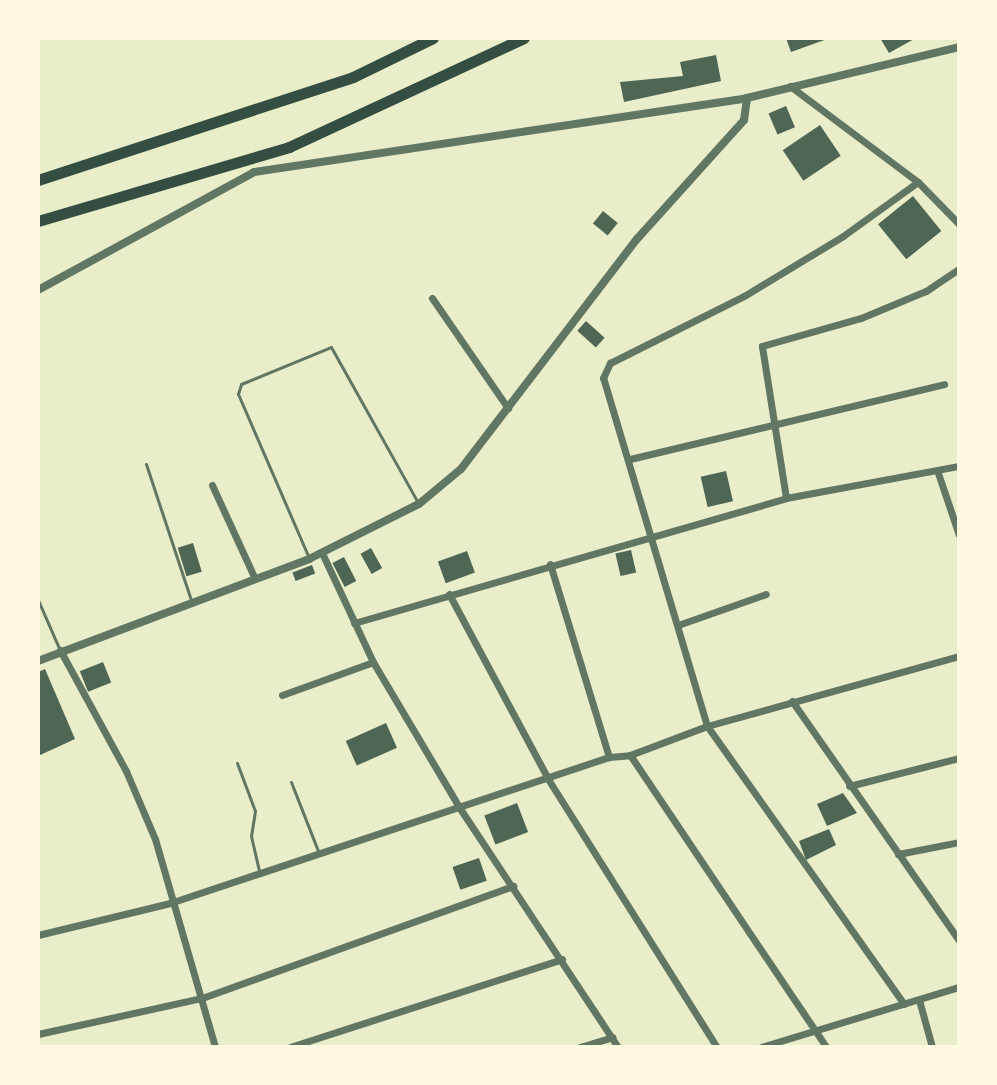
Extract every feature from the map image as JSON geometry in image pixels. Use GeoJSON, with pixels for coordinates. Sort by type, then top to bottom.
{"type":"FeatureCollection","features":[{"type":"Feature","properties":{"kind":"main road"},"geometry":{"type":"LineString","coordinates":[[38,180],[353,77],[433,38]]}},
{"type":"Feature","properties":{"kind":"main road"},"geometry":{"type":"LineString","coordinates":[[38,221],[289,147],[524,38]]}},
{"type":"Feature","properties":{"kind":"street"},"geometry":{"type":"LineString","coordinates":[[38,290],[254,172],[747,98],[959,47]]}},
{"type":"Feature","properties":{"kind":"street"},"geometry":{"type":"LineString","coordinates":[[790,86],[918,182],[959,224]]}},
{"type":"Feature","properties":{"kind":"street"},"geometry":{"type":"LineString","coordinates":[[38,661],[191,600],[309,559],[419,504],[461,469],[637,239],[744,120],[747,98]]}},
{"type":"Feature","properties":{"kind":"street"},"geometry":{"type":"LineString","coordinates":[[904,1004],[707,726],[604,369],[744,296],[843,236],[918,182]]}},
{"type":"Feature","properties":{"kind":"street"},"geometry":{"type":"LineString","coordinates":[[786,498],[762,346],[861,318],[926,291],[959,269]]}},
{"type":"Feature","properties":{"kind":"street"},"geometry":{"type":"LineString","coordinates":[[432,298],[508,408]]}},
{"type":"Feature","properties":{"kind":"street"},"geometry":{"type":"LineString","coordinates":[[630,459],[774,428],[944,384]]}},
{"type":"Feature","properties":{"kind":"street"},"geometry":{"type":"LineString","coordinates":[[354,623],[786,498],[938,473],[959,466]]}},
{"type":"Feature","properties":{"kind":"street"},"geometry":{"type":"LineString","coordinates":[[938,473],[959,535]]}},
{"type":"Feature","properties":{"kind":"street"},"geometry":{"type":"LineString","coordinates":[[212,485],[255,579]]}},
{"type":"Feature","properties":{"kind":"street"},"geometry":{"type":"LineString","coordinates":[[322,553],[373,662],[461,810],[618,1047]]}},
{"type":"Feature","properties":{"kind":"street"},"geometry":{"type":"LineString","coordinates":[[550,564],[609,757]]}},
{"type":"Feature","properties":{"kind":"street"},"geometry":{"type":"LineString","coordinates":[[449,594],[548,779],[717,1047]]}},
{"type":"Feature","properties":{"kind":"street"},"geometry":{"type":"LineString","coordinates":[[678,625],[766,594]]}},
{"type":"Feature","properties":{"kind":"street"},"geometry":{"type":"LineString","coordinates":[[60,650],[132,785],[155,839],[170,903],[215,1047]]}},
{"type":"Feature","properties":{"kind":"street"},"geometry":{"type":"LineString","coordinates":[[38,935],[170,903],[461,810],[609,757],[630,755],[707,726],[959,656]]}},
{"type":"Feature","properties":{"kind":"street"},"geometry":{"type":"LineString","coordinates":[[282,695],[373,662]]}},
{"type":"Feature","properties":{"kind":"street"},"geometry":{"type":"LineString","coordinates":[[792,701],[959,940]]}},
{"type":"Feature","properties":{"kind":"street"},"geometry":{"type":"LineString","coordinates":[[630,755],[826,1047]]}},
{"type":"Feature","properties":{"kind":"street"},"geometry":{"type":"LineString","coordinates":[[849,786],[959,758]]}},
{"type":"Feature","properties":{"kind":"street"},"geometry":{"type":"LineString","coordinates":[[898,854],[959,842]]}},
{"type":"Feature","properties":{"kind":"street"},"geometry":{"type":"LineString","coordinates":[[38,1034],[202,998],[513,886]]}},
{"type":"Feature","properties":{"kind":"street"},"geometry":{"type":"LineString","coordinates":[[290,1047],[562,959]]}},
{"type":"Feature","properties":{"kind":"street"},"geometry":{"type":"LineString","coordinates":[[761,1047],[959,987]]}},
{"type":"Feature","properties":{"kind":"street"},"geometry":{"type":"LineString","coordinates":[[919,1000],[932,1047]]}},
{"type":"Feature","properties":{"kind":"street"},"geometry":{"type":"LineString","coordinates":[[580,1047],[612,1037]]}},
{"type":"Feature","properties":{"kind":"lane"},"geometry":{"type":"LineString","coordinates":[[309,559],[238,394],[241,384],[331,347],[419,504]]}},
{"type":"Feature","properties":{"kind":"lane"},"geometry":{"type":"LineString","coordinates":[[146,464],[191,600]]}},
{"type":"Feature","properties":{"kind":"lane"},"geometry":{"type":"LineString","coordinates":[[38,600],[60,650]]}},
{"type":"Feature","properties":{"kind":"lane"},"geometry":{"type":"LineString","coordinates":[[237,763],[255,811],[251,836],[259,874]]}},
{"type":"Feature","properties":{"kind":"lane"},"geometry":{"type":"LineString","coordinates":[[291,782],[320,855]]}},
{"type":"Feature","properties":{"kind":"building"},"geometry":{"type":"Polygon","coordinates":[[[786,38],[830,38],[791,52],[786,38]]]}},
{"type":"Feature","properties":{"kind":"building"},"geometry":{"type":"Polygon","coordinates":[[[880,38],[916,38],[889,53],[880,38]]]}},
{"type":"Feature","properties":{"kind":"building"},"geometry":{"type":"Polygon","coordinates":[[[716,55],[721,81],[624,102],[620,82],[683,76],[680,62],[716,55]]]}},
{"type":"Feature","properties":{"kind":"building"},"geometry":{"type":"Polygon","coordinates":[[[786,106],[795,127],[777,135],[769,113],[786,106]]]}},
{"type":"Feature","properties":{"kind":"building"},"geometry":{"type":"Polygon","coordinates":[[[820,125],[841,156],[803,181],[783,150],[820,125]]]}},
{"type":"Feature","properties":{"kind":"building"},"geometry":{"type":"Polygon","coordinates":[[[913,196],[941,231],[906,259],[878,224],[913,196]]]}},
{"type":"Feature","properties":{"kind":"building"},"geometry":{"type":"Polygon","coordinates":[[[603,211],[618,223],[608,235],[593,223],[603,211]]]}},
{"type":"Feature","properties":{"kind":"building"},"geometry":{"type":"Polygon","coordinates":[[[586,321],[605,338],[596,347],[577,331],[586,321]]]}},
{"type":"Feature","properties":{"kind":"building"},"geometry":{"type":"Polygon","coordinates":[[[726,471],[733,501],[708,507],[701,477],[726,471]]]}},
{"type":"Feature","properties":{"kind":"building"},"geometry":{"type":"Polygon","coordinates":[[[193,543],[202,572],[186,576],[178,548],[193,543]]]}},
{"type":"Feature","properties":{"kind":"building"},"geometry":{"type":"Polygon","coordinates":[[[371,548],[382,568],[372,574],[361,554],[371,548]]]}},
{"type":"Feature","properties":{"kind":"building"},"geometry":{"type":"Polygon","coordinates":[[[631,550],[636,572],[621,576],[615,554],[631,550]]]}},
{"type":"Feature","properties":{"kind":"building"},"geometry":{"type":"Polygon","coordinates":[[[467,551],[475,573],[446,583],[438,562],[467,551]]]}},
{"type":"Feature","properties":{"kind":"building"},"geometry":{"type":"Polygon","coordinates":[[[344,557],[356,581],[345,587],[332,563],[344,557]]]}},
{"type":"Feature","properties":{"kind":"building"},"geometry":{"type":"Polygon","coordinates":[[[312,565],[315,573],[296,581],[292,573],[312,565]]]}},
{"type":"Feature","properties":{"kind":"building"},"geometry":{"type":"Polygon","coordinates":[[[103,662],[111,682],[88,692],[80,671],[103,662]]]}},
{"type":"Feature","properties":{"kind":"building"},"geometry":{"type":"Polygon","coordinates":[[[45,669],[75,739],[38,756],[38,672],[45,669]]]}},
{"type":"Feature","properties":{"kind":"building"},"geometry":{"type":"Polygon","coordinates":[[[386,723],[397,748],[357,766],[346,741],[386,723]]]}},
{"type":"Feature","properties":{"kind":"building"},"geometry":{"type":"Polygon","coordinates":[[[843,793],[857,813],[827,826],[817,804],[843,793]]]}},
{"type":"Feature","properties":{"kind":"building"},"geometry":{"type":"Polygon","coordinates":[[[517,803],[528,832],[495,844],[484,816],[517,803]]]}},
{"type":"Feature","properties":{"kind":"building"},"geometry":{"type":"Polygon","coordinates":[[[829,829],[836,845],[806,860],[799,841],[829,829]]]}},
{"type":"Feature","properties":{"kind":"building"},"geometry":{"type":"Polygon","coordinates":[[[479,858],[487,881],[460,890],[453,867],[479,858]]]}}]}
